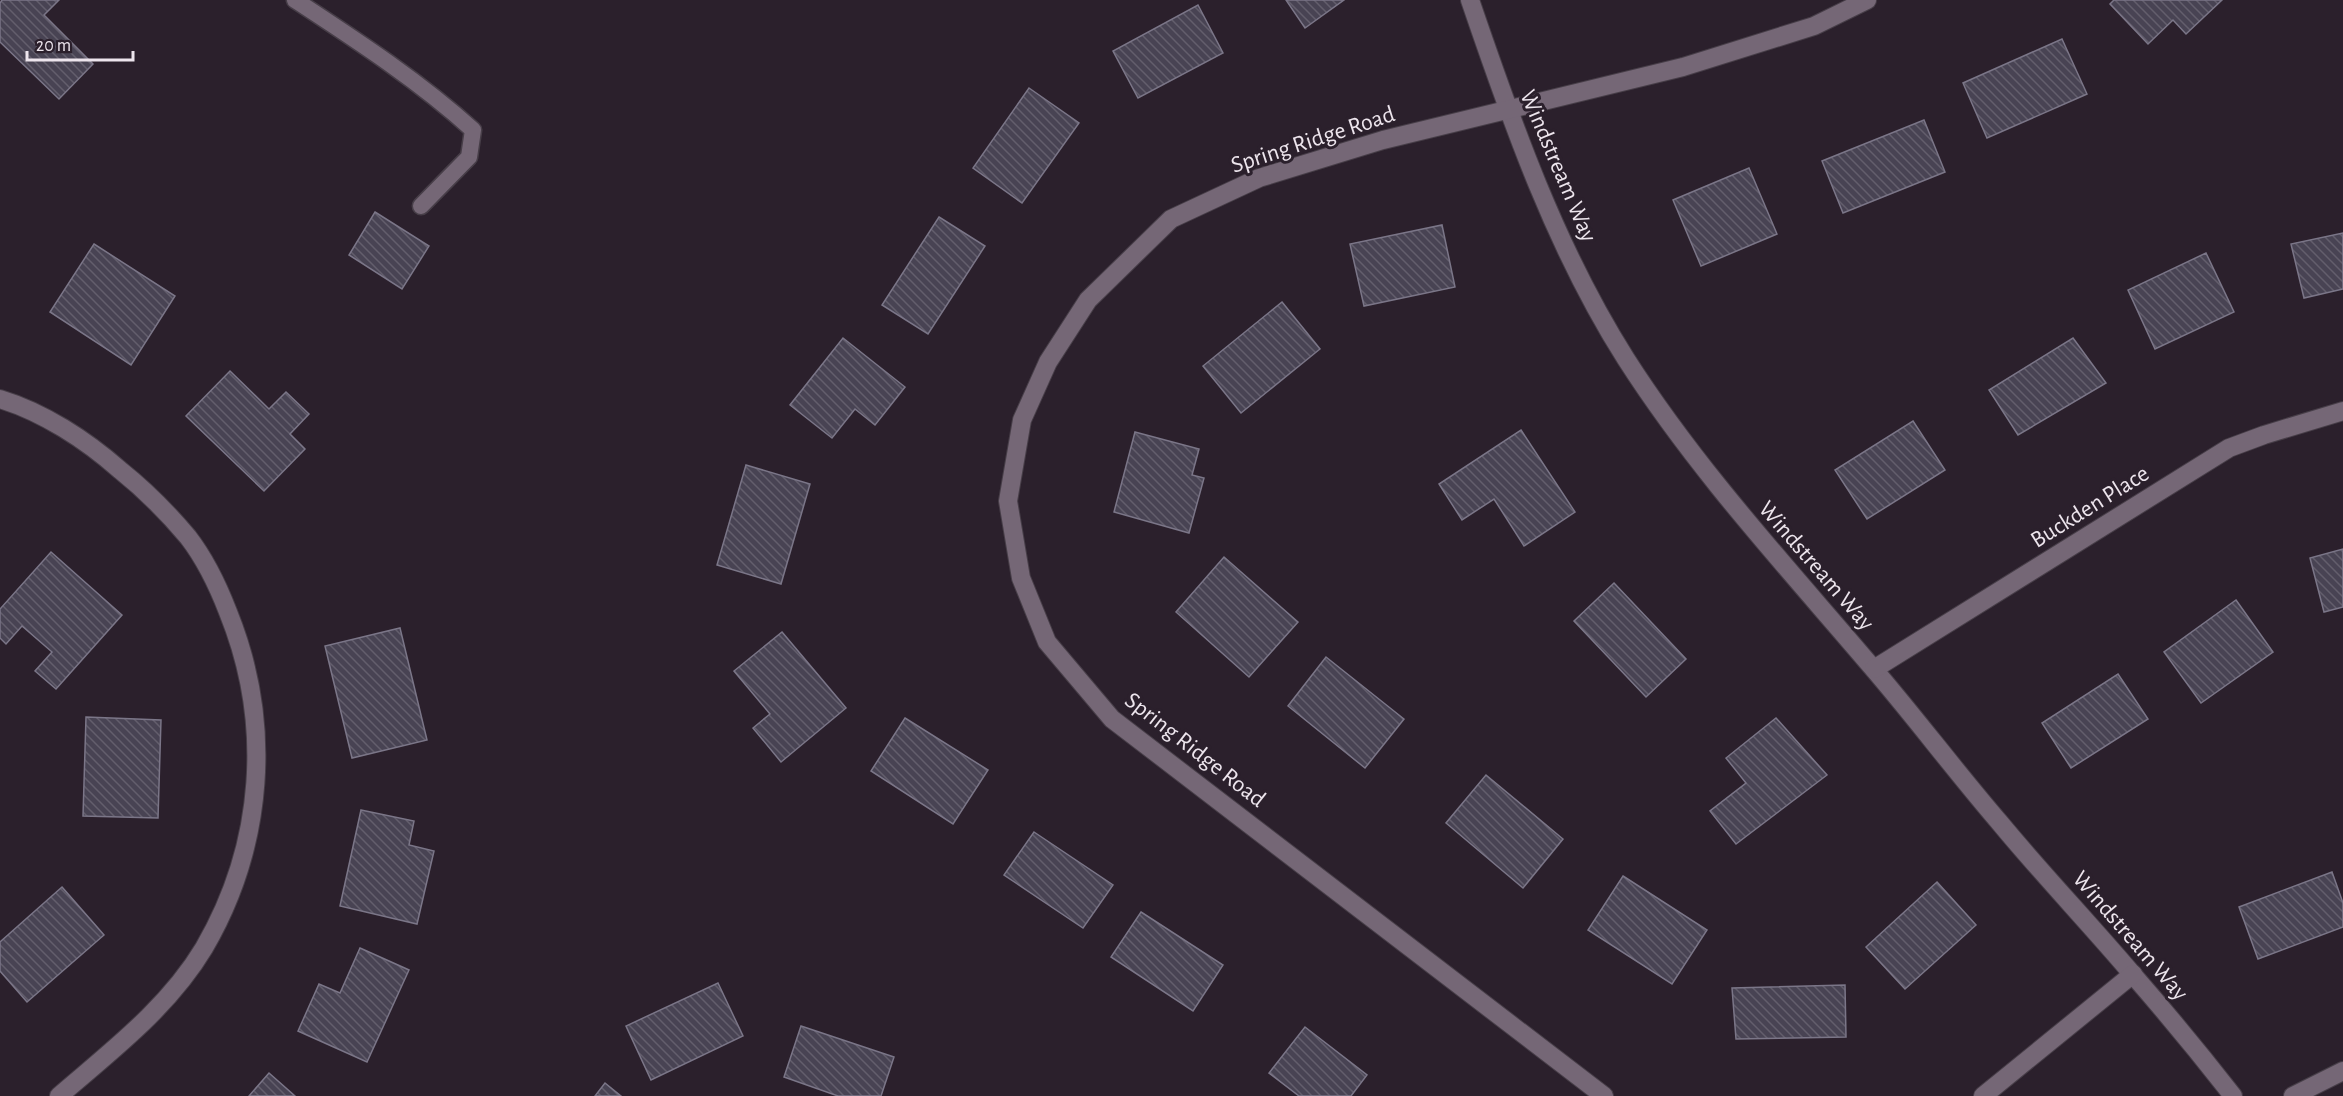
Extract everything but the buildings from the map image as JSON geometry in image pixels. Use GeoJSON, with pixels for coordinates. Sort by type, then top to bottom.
{"type":"FeatureCollection","features":[{"type":"Feature","properties":{"kind":"street","name":"Windstream Way"},"geometry":{"type":"LineString","coordinates":[[1470,0],[1507,110],[1560,238],[1590,298],[1625,358],[1669,423],[1719,489],[1874,669],[2000,824],[2133,974],[2233,1096]]}},
{"type":"Feature","properties":{"kind":"street","name":"Spring Ridge Road"},"geometry":{"type":"LineString","coordinates":[[1604,1096],[1112,718],[1047,642],[1021,578],[1008,501],[1022,420],[1048,362],[1088,300],[1171,219],[1259,178],[1383,140],[1683,67],[1814,26],[1867,0]]}},
{"type":"Feature","properties":{"kind":"street"},"geometry":{"type":"LineString","coordinates":[[0,399],[24,406],[105,457],[150,495],[189,538],[217,585],[237,633],[250,682],[257,732],[256,780],[251,827],[241,865],[225,906],[204,947],[182,980],[147,1020],[59,1096]]}},
{"type":"Feature","properties":{"kind":"street","name":"Buckden Place"},"geometry":{"type":"LineString","coordinates":[[1874,669],[2229,448],[2343,411]]}},
{"type":"Feature","properties":{"kind":"street"},"geometry":{"type":"LineString","coordinates":[[1983,1096],[2133,974]]}},
{"type":"Feature","properties":{"kind":"street"},"geometry":{"type":"LineString","coordinates":[[2293,1096],[2343,1071]]}},
{"type":"Feature","properties":{"kind":"lane"},"geometry":{"type":"LineString","coordinates":[[295,0],[356,40],[449,108],[473,130],[469,157],[421,206]]}}]}
